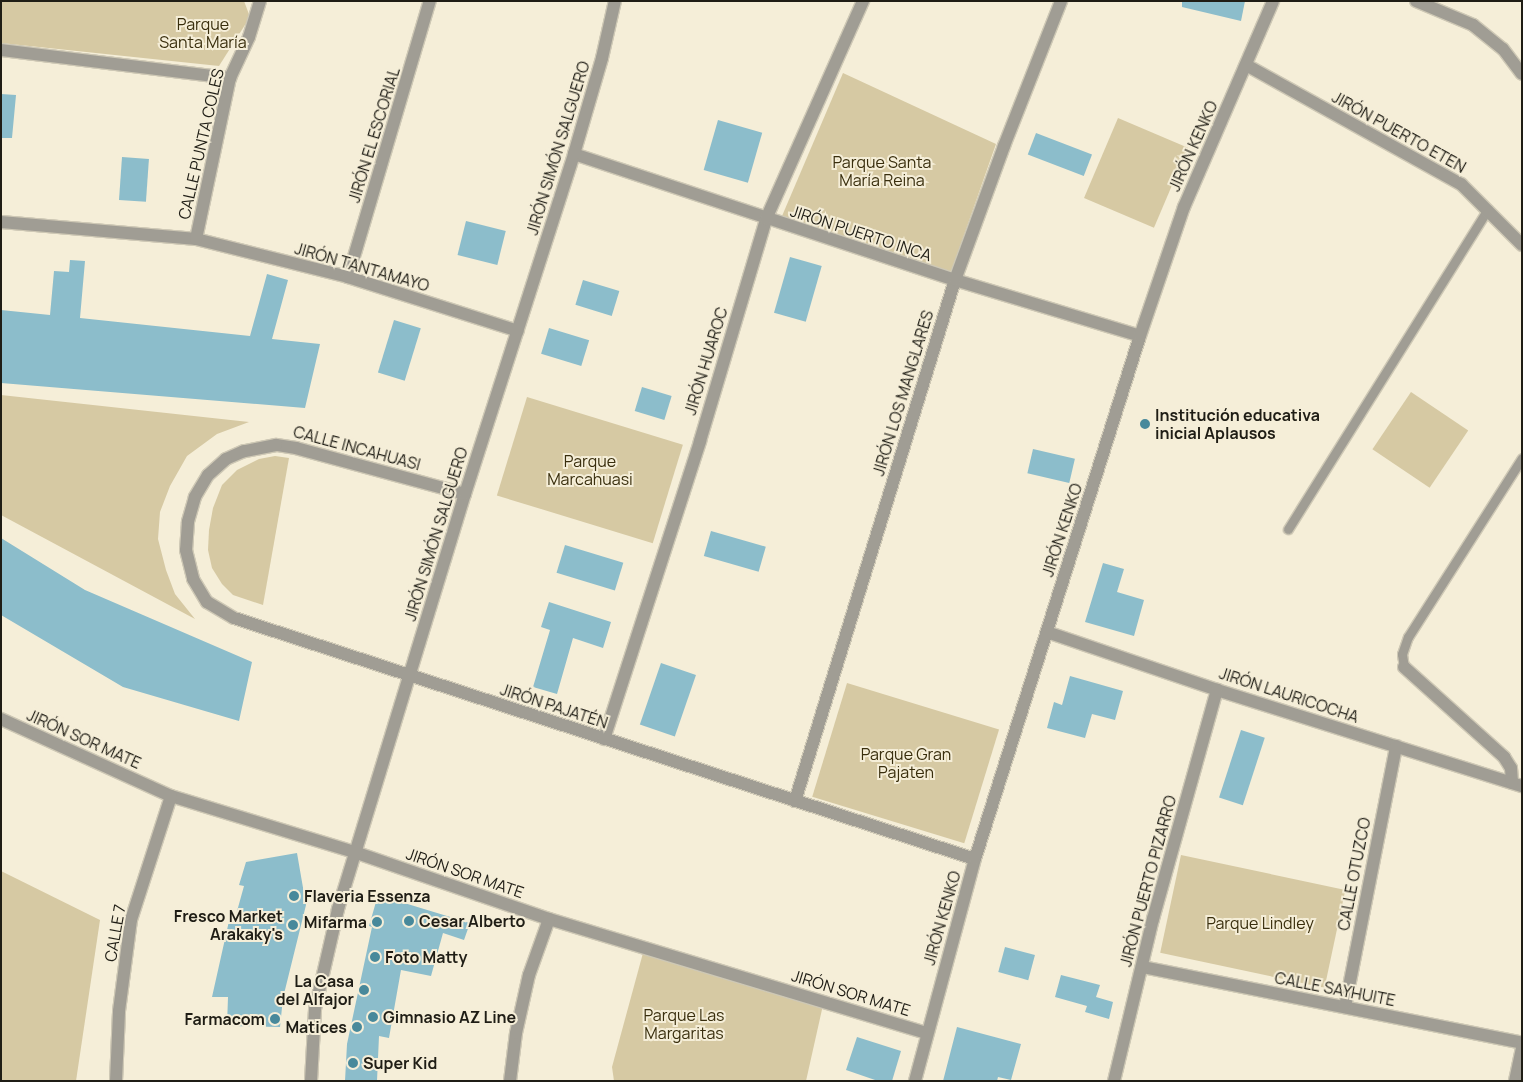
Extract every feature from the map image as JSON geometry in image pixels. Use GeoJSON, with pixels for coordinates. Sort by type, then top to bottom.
{"type":"FeatureCollection","features":[{"type":"Feature","properties":{"kind":"street","name":"CALLE PUNTA COLES"},"geometry":{"type":"LineString","coordinates":[[196,239],[230,78],[249,37],[260,1]]}},
{"type":"Feature","properties":{"kind":"street","name":"JIRÓN EL ESCORIAL"},"geometry":{"type":"LineString","coordinates":[[348,277],[430,1]]}},
{"type":"Feature","properties":{"kind":"street","name":"JIRÓN SIMÓN SALGUERO"},"geometry":{"type":"LineString","coordinates":[[311,1081],[315,1009],[338,909],[357,853],[465,494],[574,154],[602,58],[615,1]]}},
{"type":"Feature","properties":{"kind":"street","name":"JIRÓN HUAROC"},"geometry":{"type":"LineString","coordinates":[[604,739],[700,441],[766,219],[863,1]]}},
{"type":"Feature","properties":{"kind":"street","name":"JIRÓN LOS MANGLARES"},"geometry":{"type":"LineString","coordinates":[[794,801],[955,280],[1004,146],[1061,1]]}},
{"type":"Feature","properties":{"kind":"street","name":"JIRÓN KENKO"},"geometry":{"type":"LineString","coordinates":[[915,1081],[975,860],[1140,336],[1184,207],[1273,1]]}},
{"type":"Feature","properties":{"kind":"street"},"geometry":{"type":"LineString","coordinates":[[1416,1],[1473,25],[1503,49],[1522,74]]}},
{"type":"Feature","properties":{"kind":"street"},"geometry":{"type":"LineString","coordinates":[[1,50],[230,78]]}},
{"type":"Feature","properties":{"kind":"street","name":"JIRÓN PUERTO ETEN"},"geometry":{"type":"LineString","coordinates":[[1246,66],[1462,184],[1522,245]]}},
{"type":"Feature","properties":{"kind":"street","name":"JIRÓN PUERTO INCA"},"geometry":{"type":"LineString","coordinates":[[574,154],[955,280],[1140,336]]}},
{"type":"Feature","properties":{"kind":"street","name":"JIRÓN TANTAMAYO"},"geometry":{"type":"LineString","coordinates":[[1,222],[196,239],[348,277],[518,331]]}},
{"type":"Feature","properties":{"kind":"street","name":"CALLE INCAHUASI"},"geometry":{"type":"LineString","coordinates":[[188,522],[195,497],[208,475],[226,459],[244,451],[276,445],[296,448],[465,494]]}},
{"type":"Feature","properties":{"kind":"street","name":"JIRÓN PAJATÉN"},"geometry":{"type":"LineString","coordinates":[[188,522],[186,550],[193,579],[207,602],[234,618],[975,860]]}},
{"type":"Feature","properties":{"kind":"street","name":"JIRÓN LAURICOCHA"},"geometry":{"type":"LineString","coordinates":[[1047,632],[1217,690],[1517,785]]}},
{"type":"Feature","properties":{"kind":"street"},"geometry":{"type":"LineString","coordinates":[[1404,667],[1504,756],[1517,785]]}},
{"type":"Feature","properties":{"kind":"street","name":"JIRÓN PUERTO PIZARRO"},"geometry":{"type":"LineString","coordinates":[[1114,1081],[1143,967],[1153,919],[1217,690]]}},
{"type":"Feature","properties":{"kind":"street","name":"JIRÓN SOR MATE"},"geometry":{"type":"LineString","coordinates":[[1,719],[67,751],[171,796],[357,853],[549,918],[927,1033]]}},
{"type":"Feature","properties":{"kind":"street","name":"CALLE OTUZCO"},"geometry":{"type":"LineString","coordinates":[[1345,1007],[1396,746]]}},
{"type":"Feature","properties":{"kind":"street","name":"CALLE 7"},"geometry":{"type":"LineString","coordinates":[[116,1081],[119,1011],[131,920],[171,796]]}},
{"type":"Feature","properties":{"kind":"street"},"geometry":{"type":"LineString","coordinates":[[510,1081],[516,1033],[527,982],[549,918]]}},
{"type":"Feature","properties":{"kind":"street","name":"CALLE SAYHUITE"},"geometry":{"type":"LineString","coordinates":[[1143,967],[1522,1043]]}},
{"type":"Feature","properties":{"kind":"street"},"geometry":{"type":"LineString","coordinates":[[1515,1081],[1522,1047]]}},
{"type":"Feature","properties":{"kind":"lane"},"geometry":{"type":"LineString","coordinates":[[1288,529],[1488,210]]}},
{"type":"Feature","properties":{"kind":"lane"},"geometry":{"type":"LineString","coordinates":[[1404,667],[1402,654],[1408,637],[1522,458]]}},
{"type":"Feature","properties":{"kind":"green space","name":"Parque Santa María"},"geometry":{"type":"Polygon","coordinates":[[[1,1],[244,1],[250,17],[219,66],[1,43],[1,1]]]}},
{"type":"Feature","properties":{"kind":"green space","name":"Parque Santa María Reina"},"geometry":{"type":"Polygon","coordinates":[[[843,73],[996,144],[951,272],[782,216],[843,73]]]}},
{"type":"Feature","properties":{"kind":"green space"},"geometry":{"type":"Polygon","coordinates":[[[1118,118],[1188,148],[1154,228],[1084,198],[1118,118]]]}},
{"type":"Feature","properties":{"kind":"green space"},"geometry":{"type":"Polygon","coordinates":[[[1411,392],[1468,431],[1430,488],[1372,449],[1411,392]]]}},
{"type":"Feature","properties":{"kind":"green space"},"geometry":{"type":"Polygon","coordinates":[[[1,395],[249,422],[217,434],[187,456],[170,486],[160,512],[158,539],[166,570],[175,594],[195,619],[1,515],[1,395]]]}},
{"type":"Feature","properties":{"kind":"green space","name":"Parque Marcahuasi"},"geometry":{"type":"Polygon","coordinates":[[[527,397],[683,445],[653,543],[497,495],[527,397]]]}},
{"type":"Feature","properties":{"kind":"green space"},"geometry":{"type":"Polygon","coordinates":[[[275,456],[289,458],[263,605],[233,595],[222,584],[212,568],[208,550],[209,530],[213,508],[222,485],[237,470],[259,459],[275,456]]]}},
{"type":"Feature","properties":{"kind":"green space","name":"Parque Gran Pajaten"},"geometry":{"type":"Polygon","coordinates":[[[847,683],[999,729],[964,843],[812,797],[847,683]]]}},
{"type":"Feature","properties":{"kind":"green space","name":"Parque Lindley"},"geometry":{"type":"Polygon","coordinates":[[[1181,855],[1345,890],[1325,988],[1160,953],[1181,855]]]}},
{"type":"Feature","properties":{"kind":"green space"},"geometry":{"type":"Polygon","coordinates":[[[1,871],[100,920],[76,1081],[1,1081],[1,871]]]}},
{"type":"Feature","properties":{"kind":"green space","name":"Parque Las Margaritas"},"geometry":{"type":"Polygon","coordinates":[[[643,953],[823,1005],[806,1081],[614,1081],[612,1067],[643,953]]]}},
{"type":"Feature","properties":{"kind":"building"},"geometry":{"type":"Polygon","coordinates":[[[1182,1],[1245,1],[1241,21],[1182,7],[1182,1]]]}},
{"type":"Feature","properties":{"kind":"building"},"geometry":{"type":"Polygon","coordinates":[[[1,94],[16,95],[12,138],[1,138],[1,94]]]}},
{"type":"Feature","properties":{"kind":"building"},"geometry":{"type":"Polygon","coordinates":[[[718,120],[762,133],[748,183],[704,170],[718,120]]]}},
{"type":"Feature","properties":{"kind":"building"},"geometry":{"type":"Polygon","coordinates":[[[1036,133],[1092,155],[1084,176],[1028,154],[1036,133]]]}},
{"type":"Feature","properties":{"kind":"building"},"geometry":{"type":"Polygon","coordinates":[[[122,157],[149,159],[146,202],[119,200],[122,157]]]}},
{"type":"Feature","properties":{"kind":"building"},"geometry":{"type":"Polygon","coordinates":[[[466,221],[506,231],[497,265],[458,255],[466,221]]]}},
{"type":"Feature","properties":{"kind":"building"},"geometry":{"type":"Polygon","coordinates":[[[790,257],[822,266],[806,322],[774,313],[790,257]]]}},
{"type":"Feature","properties":{"kind":"building"},"geometry":{"type":"Polygon","coordinates":[[[70,260],[85,261],[80,318],[250,336],[267,274],[288,280],[272,339],[320,344],[305,408],[1,383],[1,310],[50,315],[54,271],[69,272],[70,260]]]}},
{"type":"Feature","properties":{"kind":"building"},"geometry":{"type":"Polygon","coordinates":[[[583,280],[619,291],[612,316],[575,305],[583,280]]]}},
{"type":"Feature","properties":{"kind":"building"},"geometry":{"type":"Polygon","coordinates":[[[394,320],[421,328],[405,381],[378,373],[394,320]]]}},
{"type":"Feature","properties":{"kind":"building"},"geometry":{"type":"Polygon","coordinates":[[[549,328],[589,340],[581,366],[541,354],[549,328]]]}},
{"type":"Feature","properties":{"kind":"building"},"geometry":{"type":"Polygon","coordinates":[[[642,387],[672,396],[664,420],[635,411],[642,387]]]}},
{"type":"Feature","properties":{"kind":"building"},"geometry":{"type":"Polygon","coordinates":[[[1033,449],[1075,459],[1069,483],[1027,473],[1033,449]]]}},
{"type":"Feature","properties":{"kind":"building"},"geometry":{"type":"Polygon","coordinates":[[[711,531],[766,547],[759,572],[704,556],[711,531]]]}},
{"type":"Feature","properties":{"kind":"building"},"geometry":{"type":"Polygon","coordinates":[[[1,538],[85,590],[252,662],[239,721],[123,687],[1,615],[1,538]]]}},
{"type":"Feature","properties":{"kind":"building"},"geometry":{"type":"Polygon","coordinates":[[[565,545],[623,563],[615,591],[557,573],[565,545]]]}},
{"type":"Feature","properties":{"kind":"building"},"geometry":{"type":"Polygon","coordinates":[[[1103,563],[1124,569],[1117,592],[1144,600],[1134,636],[1085,622],[1103,563]]]}},
{"type":"Feature","properties":{"kind":"building"},"geometry":{"type":"Polygon","coordinates":[[[549,602],[611,622],[603,648],[573,638],[557,694],[533,687],[550,630],[541,627],[549,602]]]}},
{"type":"Feature","properties":{"kind":"building"},"geometry":{"type":"Polygon","coordinates":[[[661,663],[696,675],[675,737],[640,724],[661,663]]]}},
{"type":"Feature","properties":{"kind":"building"},"geometry":{"type":"Polygon","coordinates":[[[1070,676],[1123,691],[1115,720],[1092,714],[1085,738],[1047,728],[1054,702],[1062,705],[1070,676]]]}},
{"type":"Feature","properties":{"kind":"building"},"geometry":{"type":"Polygon","coordinates":[[[1241,730],[1265,738],[1243,805],[1219,798],[1241,730]]]}},
{"type":"Feature","properties":{"kind":"building"},"geometry":{"type":"Polygon","coordinates":[[[297,853],[306,905],[283,998],[280,1027],[227,1026],[228,997],[212,997],[229,921],[234,922],[244,886],[239,885],[246,862],[297,853]]]}},
{"type":"Feature","properties":{"kind":"building"},"geometry":{"type":"Polygon","coordinates":[[[378,895],[470,923],[464,940],[443,933],[431,976],[401,970],[389,1038],[379,1036],[377,1081],[345,1081],[347,1044],[372,927],[369,926],[378,895]]]}},
{"type":"Feature","properties":{"kind":"building"},"geometry":{"type":"Polygon","coordinates":[[[1005,947],[1035,955],[1028,980],[998,972],[1005,947]]]}},
{"type":"Feature","properties":{"kind":"building"},"geometry":{"type":"Polygon","coordinates":[[[1061,975],[1100,985],[1096,997],[1113,1002],[1109,1019],[1085,1012],[1087,1006],[1055,997],[1061,975]]]}},
{"type":"Feature","properties":{"kind":"building"},"geometry":{"type":"Polygon","coordinates":[[[957,1027],[1021,1044],[1011,1080],[998,1077],[997,1081],[943,1081],[957,1027]]]}},
{"type":"Feature","properties":{"kind":"building"},"geometry":{"type":"Polygon","coordinates":[[[857,1037],[901,1051],[892,1081],[878,1081],[846,1070],[857,1037]]]}},
{"type":"Feature","properties":{"kind":"place","name":"Institución educativa inicial Aplausos"},"geometry":{"type":"Point","coordinates":[1145,424]}},
{"type":"Feature","properties":{"kind":"place","name":"Flaveria Essenza"},"geometry":{"type":"Point","coordinates":[294,896]}},
{"type":"Feature","properties":{"kind":"place","name":"Cesar Alberto"},"geometry":{"type":"Point","coordinates":[409,921]}},
{"type":"Feature","properties":{"kind":"place","name":"Mifarma"},"geometry":{"type":"Point","coordinates":[377,922]}},
{"type":"Feature","properties":{"kind":"place","name":"Fresco Market Arakaky's"},"geometry":{"type":"Point","coordinates":[293,925]}},
{"type":"Feature","properties":{"kind":"place","name":"Foto Matty"},"geometry":{"type":"Point","coordinates":[375,957]}},
{"type":"Feature","properties":{"kind":"place","name":"La Casa del Alfajor"},"geometry":{"type":"Point","coordinates":[364,990]}},
{"type":"Feature","properties":{"kind":"place","name":"Gimnasio AZ Line"},"geometry":{"type":"Point","coordinates":[373,1017]}},
{"type":"Feature","properties":{"kind":"place","name":"Farmacom"},"geometry":{"type":"Point","coordinates":[275,1019]}},
{"type":"Feature","properties":{"kind":"place","name":"Matices"},"geometry":{"type":"Point","coordinates":[357,1027]}},
{"type":"Feature","properties":{"kind":"place","name":"Super Kid"},"geometry":{"type":"Point","coordinates":[353,1063]}}]}
